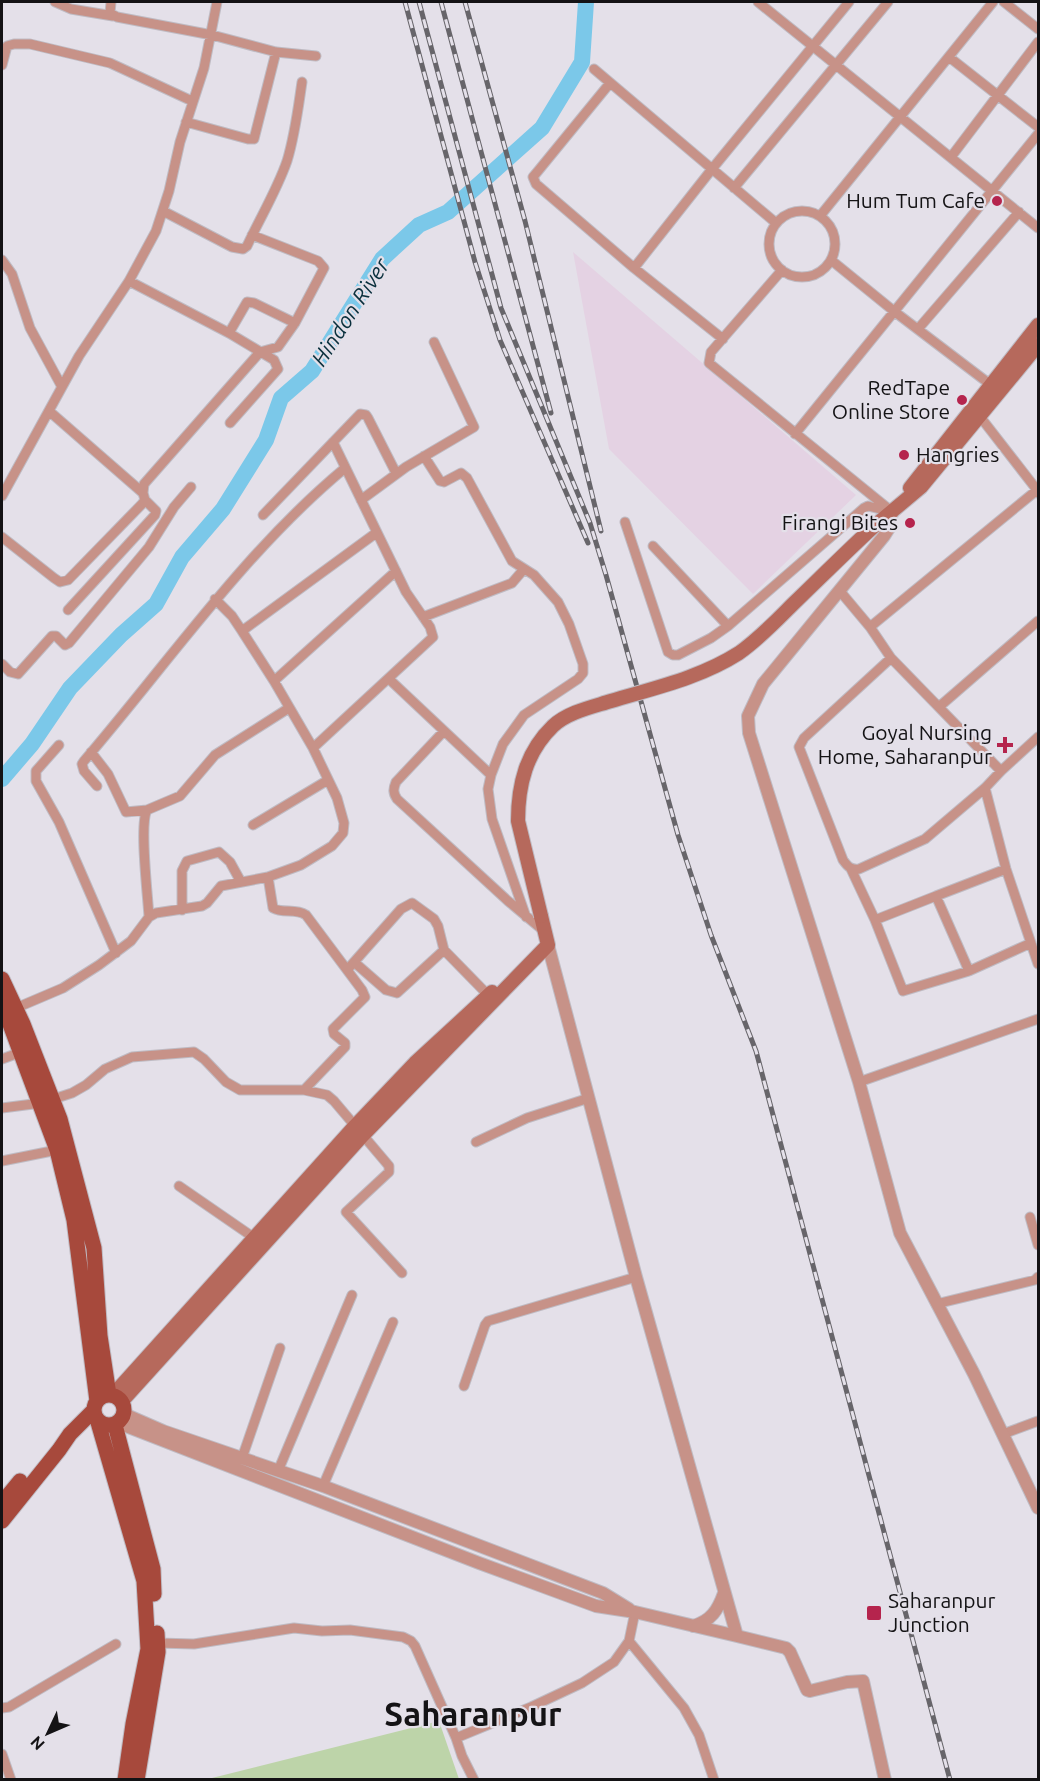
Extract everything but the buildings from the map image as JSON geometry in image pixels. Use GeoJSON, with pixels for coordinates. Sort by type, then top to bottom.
{"type":"FeatureCollection","features":[{"type":"Feature","properties":{"kind":"main road"},"geometry":{"type":"LineString","coordinates":[[975,412],[991,385],[1038,325]]}},
{"type":"Feature","properties":{"kind":"main road"},"geometry":{"type":"LineString","coordinates":[[110,1409],[253,1237],[359,1130],[423,1072],[502,994],[548,945],[518,821],[519,792],[527,763],[533,751],[554,725],[581,710],[697,674],[739,652],[778,619],[906,498],[914,481],[1038,345]]}},
{"type":"Feature","properties":{"kind":"main road"},"geometry":{"type":"LineString","coordinates":[[2,1503],[52,1444],[110,1409],[359,1130],[415,1063],[503,981],[525,968]]}},
{"type":"Feature","properties":{"kind":"main road"},"geometry":{"type":"LineString","coordinates":[[2,979],[21,1052],[47,1101],[74,1220],[155,1648],[140,1726],[125,1779]]}},
{"type":"Feature","properties":{"kind":"main road"},"geometry":{"type":"LineString","coordinates":[[9,1005],[47,1101],[94,1248],[100,1336],[110,1409]]}},
{"type":"Feature","properties":{"kind":"main road"},"geometry":{"type":"LineString","coordinates":[[2,1521],[70,1434]]}},
{"type":"Feature","properties":{"kind":"main road"},"geometry":{"type":"LineString","coordinates":[[137,1779],[140,1726]]}},
{"type":"Feature","properties":{"kind":"street"},"geometry":{"type":"LineString","coordinates":[[55,2],[71,9],[212,35],[276,51],[316,56]]}},
{"type":"Feature","properties":{"kind":"street"},"geometry":{"type":"LineString","coordinates":[[111,2],[110,9],[113,16]]}},
{"type":"Feature","properties":{"kind":"street"},"geometry":{"type":"LineString","coordinates":[[2,496],[79,356],[129,281],[156,231],[192,101],[204,68],[217,2]]}},
{"type":"Feature","properties":{"kind":"street"},"geometry":{"type":"LineString","coordinates":[[758,2],[1038,228]]}},
{"type":"Feature","properties":{"kind":"street"},"geometry":{"type":"LineString","coordinates":[[634,268],[711,169],[849,2]]}},
{"type":"Feature","properties":{"kind":"street"},"geometry":{"type":"LineString","coordinates":[[734,188],[888,2]]}},
{"type":"Feature","properties":{"kind":"street"},"geometry":{"type":"LineString","coordinates":[[820,216],[993,2]]}},
{"type":"Feature","properties":{"kind":"street"},"geometry":{"type":"LineString","coordinates":[[1004,2],[1038,29]]}},
{"type":"Feature","properties":{"kind":"street"},"geometry":{"type":"LineString","coordinates":[[951,158],[1038,42]]}},
{"type":"Feature","properties":{"kind":"street"},"geometry":{"type":"LineString","coordinates":[[2,64],[7,46],[30,44],[110,63],[192,101]]}},
{"type":"Feature","properties":{"kind":"street"},"geometry":{"type":"LineString","coordinates":[[186,122],[254,139],[276,51]]}},
{"type":"Feature","properties":{"kind":"street"},"geometry":{"type":"LineString","coordinates":[[949,57],[1038,128]]}},
{"type":"Feature","properties":{"kind":"street"},"geometry":{"type":"LineString","coordinates":[[594,69],[776,223]]}},
{"type":"Feature","properties":{"kind":"street"},"geometry":{"type":"LineString","coordinates":[[163,211],[239,249],[247,246],[286,162],[302,82]]}},
{"type":"Feature","properties":{"kind":"street"},"geometry":{"type":"LineString","coordinates":[[610,83],[533,177],[541,191],[723,339]]}},
{"type":"Feature","properties":{"kind":"street"},"geometry":{"type":"LineString","coordinates":[[795,434],[1038,134]]}},
{"type":"Feature","properties":{"kind":"street"},"geometry":{"type":"LineString","coordinates":[[801,210],[811,212],[828,222],[833,231],[835,250],[824,269],[814,275],[803,277],[782,270],[774,262],[770,253],[769,242],[776,223],[792,212],[801,210]]}},
{"type":"Feature","properties":{"kind":"street"},"geometry":{"type":"LineString","coordinates":[[918,329],[1018,212]]}},
{"type":"Feature","properties":{"kind":"street"},"geometry":{"type":"LineString","coordinates":[[2,537],[54,578],[64,582],[68,580],[144,496],[144,484],[260,352],[278,347],[295,323],[324,268],[318,261],[252,235]]}},
{"type":"Feature","properties":{"kind":"street"},"geometry":{"type":"LineString","coordinates":[[2,260],[12,274],[30,327],[62,387]]}},
{"type":"Feature","properties":{"kind":"street"},"geometry":{"type":"LineString","coordinates":[[831,260],[991,385]]}},
{"type":"Feature","properties":{"kind":"street"},"geometry":{"type":"LineString","coordinates":[[782,270],[711,352],[709,363],[892,512]]}},
{"type":"Feature","properties":{"kind":"street"},"geometry":{"type":"LineString","coordinates":[[129,281],[229,333],[274,360],[278,365],[278,369],[230,423]]}},
{"type":"Feature","properties":{"kind":"street"},"geometry":{"type":"LineString","coordinates":[[229,333],[248,302],[295,323]]}},
{"type":"Feature","properties":{"kind":"street"},"geometry":{"type":"LineString","coordinates":[[361,500],[396,473],[474,427],[434,342]]}},
{"type":"Feature","properties":{"kind":"street"},"geometry":{"type":"LineString","coordinates":[[49,411],[144,496],[155,509],[155,515],[69,610]]}},
{"type":"Feature","properties":{"kind":"street"},"geometry":{"type":"LineString","coordinates":[[870,627],[1038,491],[975,412]]}},
{"type":"Feature","properties":{"kind":"street"},"geometry":{"type":"LineString","coordinates":[[263,515],[359,416],[366,415],[396,473]]}},
{"type":"Feature","properties":{"kind":"street"},"geometry":{"type":"LineString","coordinates":[[313,748],[433,637],[433,632],[406,592],[333,442]]}},
{"type":"Feature","properties":{"kind":"street"},"geometry":{"type":"LineString","coordinates":[[424,456],[440,481],[444,482],[464,474],[512,561],[543,583],[558,602],[583,664],[583,673],[571,684],[524,715],[503,744],[491,775],[488,789],[492,819],[526,917]]}},
{"type":"Feature","properties":{"kind":"street"},"geometry":{"type":"LineString","coordinates":[[97,786],[82,768],[82,764],[91,752],[215,599],[306,503],[345,468]]}},
{"type":"Feature","properties":{"kind":"street"},"geometry":{"type":"LineString","coordinates":[[2,664],[10,672],[18,674],[52,636],[56,636],[65,645],[69,643],[148,548],[174,507],[191,487]]}},
{"type":"Feature","properties":{"kind":"street"},"geometry":{"type":"LineString","coordinates":[[625,522],[668,652],[678,655],[711,638],[728,626],[859,511],[868,506],[892,512]]}},
{"type":"Feature","properties":{"kind":"street"},"geometry":{"type":"LineString","coordinates":[[892,512],[889,528],[884,536],[763,684],[748,716],[748,724],[859,1082],[900,1233],[974,1374],[1038,1508]]}},
{"type":"Feature","properties":{"kind":"street"},"geometry":{"type":"LineString","coordinates":[[242,631],[376,533]]}},
{"type":"Feature","properties":{"kind":"street"},"geometry":{"type":"LineString","coordinates":[[653,546],[728,626]]}},
{"type":"Feature","properties":{"kind":"street"},"geometry":{"type":"LineString","coordinates":[[423,617],[506,585],[516,580],[524,569]]}},
{"type":"Feature","properties":{"kind":"street"},"geometry":{"type":"LineString","coordinates":[[274,681],[396,571]]}},
{"type":"Feature","properties":{"kind":"street"},"geometry":{"type":"LineString","coordinates":[[839,590],[870,627],[891,658],[1001,771]]}},
{"type":"Feature","properties":{"kind":"street"},"geometry":{"type":"LineString","coordinates":[[9,1005],[63,988],[131,941],[149,917],[156,913],[202,906],[221,886],[268,877],[301,865],[319,855],[343,833],[344,823],[337,798],[313,748],[242,631],[232,616],[215,599]]}},
{"type":"Feature","properties":{"kind":"street"},"geometry":{"type":"LineString","coordinates":[[940,706],[1038,621]]}},
{"type":"Feature","properties":{"kind":"street"},"geometry":{"type":"LineString","coordinates":[[891,658],[804,738],[799,747],[843,860],[851,869],[875,920],[903,991],[969,971],[1031,943]]}},
{"type":"Feature","properties":{"kind":"street"},"geometry":{"type":"LineString","coordinates":[[390,679],[491,775]]}},
{"type":"Feature","properties":{"kind":"street"},"geometry":{"type":"LineString","coordinates":[[91,752],[111,780],[123,809],[129,813],[147,810],[180,796],[215,755],[289,708]]}},
{"type":"Feature","properties":{"kind":"street"},"geometry":{"type":"LineString","coordinates":[[444,731],[396,782],[393,788],[394,795],[544,931]]}},
{"type":"Feature","properties":{"kind":"street"},"geometry":{"type":"LineString","coordinates":[[851,869],[859,869],[924,839],[985,788],[1038,737]]}},
{"type":"Feature","properties":{"kind":"street"},"geometry":{"type":"LineString","coordinates":[[59,745],[36,771],[36,781],[59,822],[116,953]]}},
{"type":"Feature","properties":{"kind":"street"},"geometry":{"type":"LineString","coordinates":[[253,825],[328,780]]}},
{"type":"Feature","properties":{"kind":"street"},"geometry":{"type":"LineString","coordinates":[[985,788],[1006,869],[1038,964]]}},
{"type":"Feature","properties":{"kind":"street"},"geometry":{"type":"LineString","coordinates":[[147,810],[145,832],[149,917]]}},
{"type":"Feature","properties":{"kind":"street"},"geometry":{"type":"LineString","coordinates":[[182,910],[182,871],[187,861],[219,852],[226,857],[241,882]]}},
{"type":"Feature","properties":{"kind":"street"},"geometry":{"type":"LineString","coordinates":[[875,920],[1006,869]]}},
{"type":"Feature","properties":{"kind":"street"},"geometry":{"type":"LineString","coordinates":[[268,877],[273,908],[306,915],[365,998],[333,1029],[334,1034],[345,1043],[345,1047],[304,1090]]}},
{"type":"Feature","properties":{"kind":"street"},"geometry":{"type":"LineString","coordinates":[[936,896],[969,971]]}},
{"type":"Feature","properties":{"kind":"street"},"geometry":{"type":"LineString","coordinates":[[347,970],[401,909],[412,903],[434,919],[444,950],[488,995]]}},
{"type":"Feature","properties":{"kind":"street"},"geometry":{"type":"LineString","coordinates":[[548,945],[636,1277],[737,1636]]}},
{"type":"Feature","properties":{"kind":"street"},"geometry":{"type":"LineString","coordinates":[[354,962],[386,990],[397,993],[444,950]]}},
{"type":"Feature","properties":{"kind":"street"},"geometry":{"type":"LineString","coordinates":[[859,1082],[1038,1019]]}},
{"type":"Feature","properties":{"kind":"street"},"geometry":{"type":"LineString","coordinates":[[2,1059],[21,1052]]}},
{"type":"Feature","properties":{"kind":"street"},"geometry":{"type":"LineString","coordinates":[[2,1108],[47,1101],[79,1089],[105,1069],[123,1060],[143,1055],[188,1052],[199,1054],[226,1082],[240,1090],[304,1090],[327,1095],[389,1166],[390,1170],[347,1210],[347,1214],[402,1273]]}},
{"type":"Feature","properties":{"kind":"street"},"geometry":{"type":"LineString","coordinates":[[476,1142],[526,1118],[589,1098]]}},
{"type":"Feature","properties":{"kind":"street"},"geometry":{"type":"LineString","coordinates":[[2,1161],[57,1150]]}},
{"type":"Feature","properties":{"kind":"street"},"geometry":{"type":"LineString","coordinates":[[179,1186],[253,1237]]}},
{"type":"Feature","properties":{"kind":"street"},"geometry":{"type":"LineString","coordinates":[[1030,1217],[1038,1245]]}},
{"type":"Feature","properties":{"kind":"street"},"geometry":{"type":"LineString","coordinates":[[464,1386],[488,1321],[636,1277]]}},
{"type":"Feature","properties":{"kind":"street"},"geometry":{"type":"LineString","coordinates":[[936,1304],[999,1290],[1035,1280],[1038,1277]]}},
{"type":"Feature","properties":{"kind":"street"},"geometry":{"type":"LineString","coordinates":[[278,1471],[352,1295]]}},
{"type":"Feature","properties":{"kind":"street"},"geometry":{"type":"LineString","coordinates":[[323,1486],[393,1322]]}},
{"type":"Feature","properties":{"kind":"street"},"geometry":{"type":"LineString","coordinates":[[242,1458],[280,1348]]}},
{"type":"Feature","properties":{"kind":"street"},"geometry":{"type":"LineString","coordinates":[[110,1409],[163,1431],[323,1486],[603,1593],[635,1612]]}},
{"type":"Feature","properties":{"kind":"street"},"geometry":{"type":"LineString","coordinates":[[110,1409],[489,1567],[596,1606],[635,1612],[786,1648],[790,1652],[804,1687],[810,1691],[847,1682],[863,1681],[885,1779]]}},
{"type":"Feature","properties":{"kind":"street"},"geometry":{"type":"LineString","coordinates":[[1003,1434],[1038,1421]]}},
{"type":"Feature","properties":{"kind":"street"},"geometry":{"type":"LineString","coordinates":[[693,1626],[704,1623],[714,1614],[724,1593]]}},
{"type":"Feature","properties":{"kind":"street"},"geometry":{"type":"LineString","coordinates":[[456,1738],[582,1683],[614,1662],[629,1641],[635,1612]]}},
{"type":"Feature","properties":{"kind":"street"},"geometry":{"type":"LineString","coordinates":[[155,1648],[294,1628],[321,1631],[350,1630],[403,1637],[411,1641],[414,1646],[474,1779]]}},
{"type":"Feature","properties":{"kind":"street"},"geometry":{"type":"LineString","coordinates":[[629,1641],[684,1708],[699,1735],[714,1779]]}},
{"type":"Feature","properties":{"kind":"street"},"geometry":{"type":"LineString","coordinates":[[2,1708],[9,1707],[116,1644]]}},
{"type":"Feature","properties":{"kind":"street"},"geometry":{"type":"LineString","coordinates":[[2,1754],[11,1779]]}},
{"type":"Feature","properties":{"kind":"shaded area"},"geometry":{"type":"Polygon","coordinates":[[[573,252],[856,495],[753,594],[609,449],[573,252]]]}},
{"type":"Feature","properties":{"kind":"green space"},"geometry":{"type":"Polygon","coordinates":[[[439,1721],[459,1779],[208,1779],[439,1721]]]}},
{"type":"Feature","properties":{"kind":"waterway","name":"Hindon River"},"geometry":{"type":"LineString","coordinates":[[2,779],[32,744],[70,688],[121,635],[156,604],[182,557],[223,509],[266,440],[281,398],[312,371],[382,259],[419,225],[448,212],[542,128],[582,62],[586,2]]}},
{"type":"Feature","properties":{"kind":"railway"},"geometry":{"type":"LineString","coordinates":[[405,2],[475,262],[500,340],[588,543]]}},
{"type":"Feature","properties":{"kind":"railway"},"geometry":{"type":"LineString","coordinates":[[419,2],[501,308],[590,523],[678,835],[711,935],[756,1051],[950,1780]]}},
{"type":"Feature","properties":{"kind":"railway"},"geometry":{"type":"LineString","coordinates":[[441,2],[551,413]]}},
{"type":"Feature","properties":{"kind":"railway"},"geometry":{"type":"LineString","coordinates":[[465,2],[525,221],[601,531]]}},
{"type":"Feature","properties":{"kind":"place","name":"Hum Tum Cafe"},"geometry":{"type":"Point","coordinates":[997,201]}},
{"type":"Feature","properties":{"kind":"place","name":"RedTape Online Store"},"geometry":{"type":"Point","coordinates":[962,400]}},
{"type":"Feature","properties":{"kind":"place","name":"Hangries"},"geometry":{"type":"Point","coordinates":[904,455]}},
{"type":"Feature","properties":{"kind":"place","name":"Firangi Bites"},"geometry":{"type":"Point","coordinates":[910,523]}},
{"type":"Feature","properties":{"kind":"place","name":"Goyal Nursing Home, Saharanpur"},"geometry":{"type":"Point","coordinates":[1005,745]}},
{"type":"Feature","properties":{"kind":"place","name":"Saharanpur Junction"},"geometry":{"type":"Point","coordinates":[874,1613]}},
{"type":"Feature","properties":{"kind":"district","name":"Saharanpur"},"geometry":{"type":"Point","coordinates":[473,1714]}}]}
